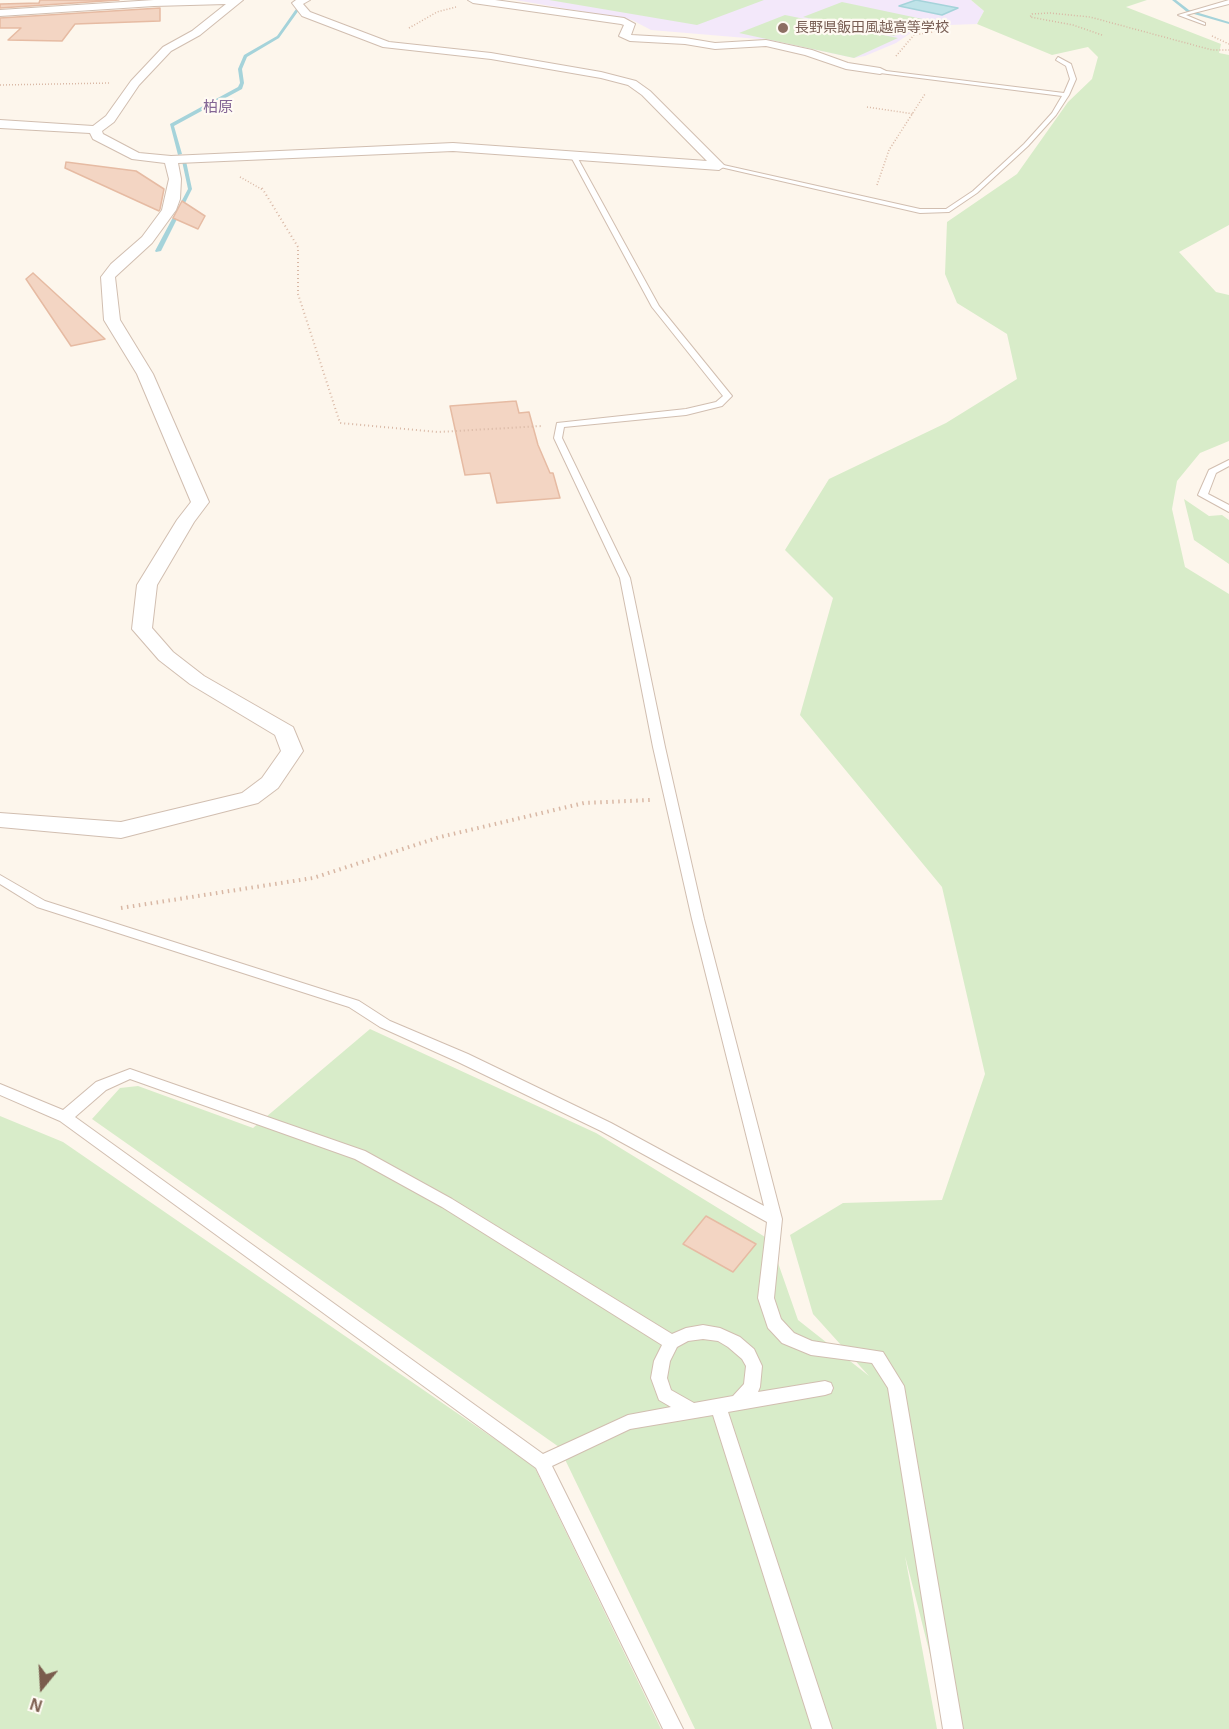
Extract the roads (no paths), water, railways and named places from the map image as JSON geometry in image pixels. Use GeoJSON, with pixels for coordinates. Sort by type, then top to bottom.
{"type":"FeatureCollection","features":[{"type":"Feature","properties":{"kind":"street"},"geometry":{"type":"LineString","coordinates":[[305,0],[297,3],[306,14],[381,43],[491,56],[601,75],[632,83],[646,93],[719,166]]}},
{"type":"Feature","properties":{"kind":"street"},"geometry":{"type":"LineString","coordinates":[[475,0],[624,21],[630,24],[624,36],[630,38],[685,40],[715,46],[766,43],[808,52],[846,66],[880,71]]}},
{"type":"Feature","properties":{"kind":"street"},"geometry":{"type":"LineString","coordinates":[[0,14],[154,3],[238,1]]}},
{"type":"Feature","properties":{"kind":"street"},"geometry":{"type":"LineString","coordinates":[[0,124],[96,130],[110,119],[135,83],[167,50],[196,33],[238,1]]}},
{"type":"Feature","properties":{"kind":"street"},"geometry":{"type":"LineString","coordinates":[[96,130],[97,136],[136,156],[171,160],[453,147],[719,166]]}},
{"type":"Feature","properties":{"kind":"street"},"geometry":{"type":"LineString","coordinates":[[0,820],[121,830],[250,798],[270,783],[292,751],[285,732],[197,680],[165,656],[142,629],[147,585],[186,520],[200,502],[144,374],[112,320],[108,277],[147,240],[169,210],[173,199],[175,178],[171,160]]}},
{"type":"Feature","properties":{"kind":"lane"},"geometry":{"type":"LineString","coordinates":[[1203,24],[1181,15],[1229,2]]}},
{"type":"Feature","properties":{"kind":"lane"},"geometry":{"type":"LineString","coordinates":[[719,166],[930,212],[952,210],[1026,145],[1054,114],[1073,79],[1069,65],[1058,59]]}},
{"type":"Feature","properties":{"kind":"lane"},"geometry":{"type":"LineString","coordinates":[[880,71],[1066,95]]}},
{"type":"Feature","properties":{"kind":"lane"},"geometry":{"type":"LineString","coordinates":[[573,155],[657,307],[728,396],[719,404],[686,411],[560,425],[558,438],[626,578],[671,800],[698,919],[775,1219],[766,1298],[774,1323],[788,1338],[811,1348],[877,1357],[896,1386],[953,1729]]}},
{"type":"Feature","properties":{"kind":"lane"},"geometry":{"type":"LineString","coordinates":[[1229,463],[1212,472],[1203,495],[1229,510]]}},
{"type":"Feature","properties":{"kind":"lane"},"geometry":{"type":"LineString","coordinates":[[0,879],[41,904],[354,1004],[385,1024],[463,1058],[606,1127],[775,1219]]}},
{"type":"Feature","properties":{"kind":"lane"},"geometry":{"type":"LineString","coordinates":[[65,1117],[101,1086],[130,1074],[360,1155],[447,1203],[672,1342]]}},
{"type":"Feature","properties":{"kind":"lane"},"geometry":{"type":"LineString","coordinates":[[0,1089],[65,1117],[542,1463],[673,1729]]}},
{"type":"Feature","properties":{"kind":"lane"},"geometry":{"type":"LineString","coordinates":[[691,1410],[665,1395],[659,1378],[662,1360],[672,1342],[686,1335],[703,1332],[720,1335],[748,1354],[754,1366],[752,1387],[738,1403]]}},
{"type":"Feature","properties":{"kind":"lane"},"geometry":{"type":"LineString","coordinates":[[542,1463],[628,1422],[825,1388]]}},
{"type":"Feature","properties":{"kind":"lane"},"geometry":{"type":"LineString","coordinates":[[718,1406],[822,1729]]}},
{"type":"Feature","properties":{"kind":"water"},"geometry":{"type":"Polygon","coordinates":[[[916,0],[958,8],[942,15],[899,6],[916,0]]]}},
{"type":"Feature","properties":{"kind":"waterway"},"geometry":{"type":"LineString","coordinates":[[1174,0],[1188,11],[1229,23]]}},
{"type":"Feature","properties":{"kind":"waterway"},"geometry":{"type":"LineString","coordinates":[[180,154],[172,125],[240,88],[242,83],[240,69],[245,56],[278,37],[297,10]]}},
{"type":"Feature","properties":{"kind":"waterway"},"geometry":{"type":"LineString","coordinates":[[158,251],[190,189],[184,161]]}},
{"type":"Feature","properties":{"kind":"place","name":"長野県飯田風越高等学校"},"geometry":{"type":"Point","coordinates":[783,28]}},
{"type":"Feature","properties":{"kind":"district","name":"柏原"},"geometry":{"type":"Point","coordinates":[218,108]}}]}
